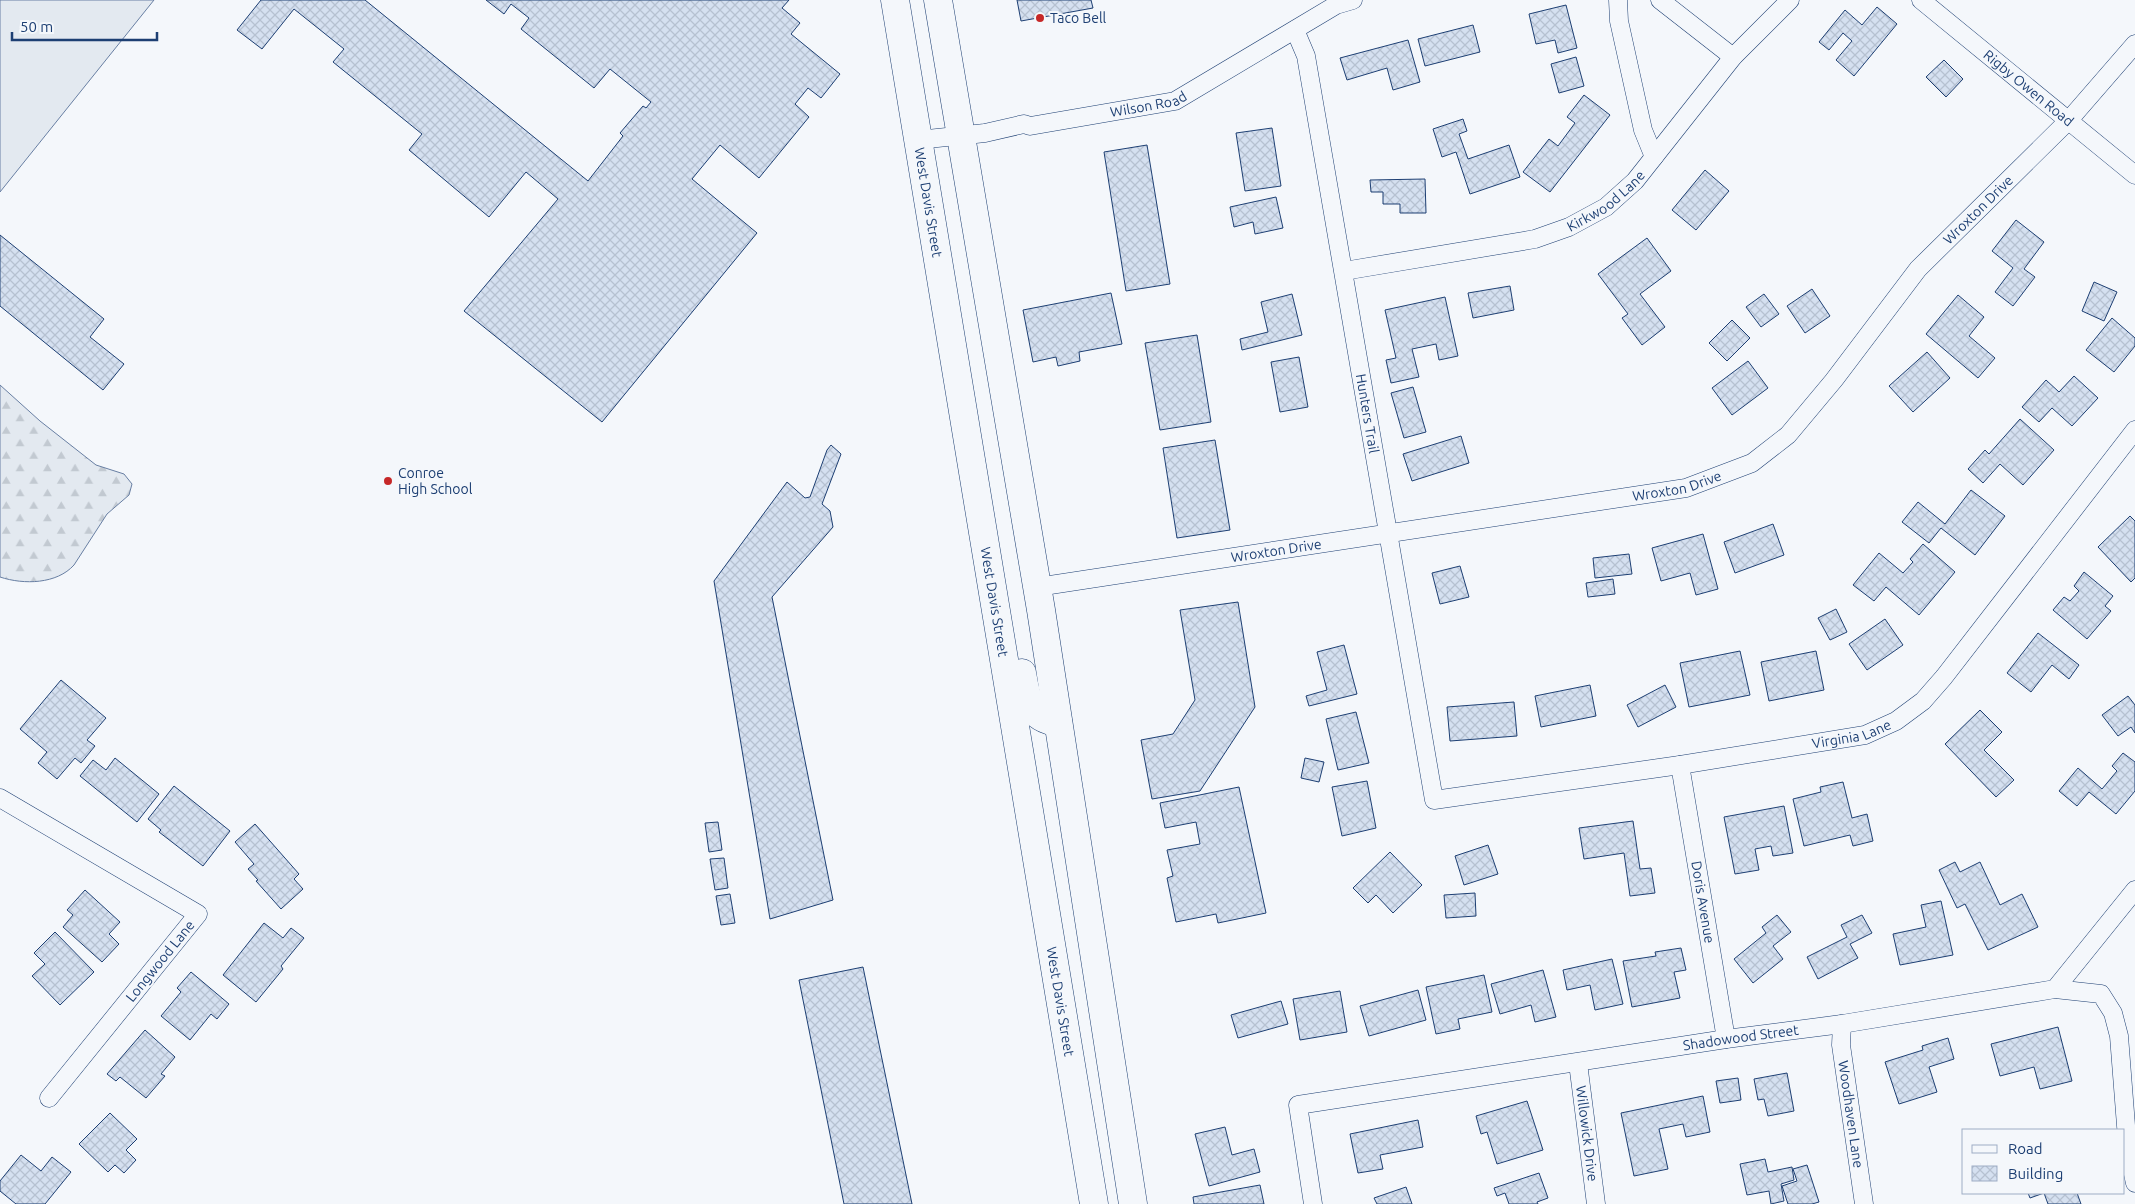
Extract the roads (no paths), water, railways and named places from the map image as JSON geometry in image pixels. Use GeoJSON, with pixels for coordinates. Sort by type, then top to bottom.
{"type":"FeatureCollection","features":[{"type":"Feature","properties":{"kind":"main road","name":"West Davis Street"},"geometry":{"type":"LineString","coordinates":[[895,0],[1096,1199]]}},
{"type":"Feature","properties":{"kind":"main road"},"geometry":{"type":"LineString","coordinates":[[938,0],[1037,587],[1133,1204]]}},
{"type":"Feature","properties":{"kind":"main road"},"geometry":{"type":"LineString","coordinates":[[972,462],[992,493],[1026,697],[1038,715],[1047,721],[1058,722]]}},
{"type":"Feature","properties":{"kind":"main road"},"geometry":{"type":"LineString","coordinates":[[1047,915],[1063,920],[1072,931],[1098,1080],[1117,1109]]}},
{"type":"Feature","properties":{"kind":"street","name":"Wilson Road"},"geometry":{"type":"LineString","coordinates":[[918,140],[985,133],[1024,124],[1030,126],[1174,101],[1336,5],[1353,0]]}},
{"type":"Feature","properties":{"kind":"street"},"geometry":{"type":"LineString","coordinates":[[1618,0],[1619,20],[1643,130],[1654,157]]}},
{"type":"Feature","properties":{"kind":"street"},"geometry":{"type":"LineString","coordinates":[[1660,0],[1733,58]]}},
{"type":"Feature","properties":{"kind":"street","name":"Kirkwood Lane"},"geometry":{"type":"LineString","coordinates":[[1344,271],[1535,239],[1569,227],[1606,207],[1635,181],[1733,58],[1790,0]]}},
{"type":"Feature","properties":{"kind":"street","name":"Rigby Owen Road"},"geometry":{"type":"LineString","coordinates":[[1921,0],[2135,175]]}},
{"type":"Feature","properties":{"kind":"street","name":"Hunters Trail"},"geometry":{"type":"LineString","coordinates":[[1295,30],[1306,56],[1344,271],[1386,533],[1434,800]]}},
{"type":"Feature","properties":{"kind":"street","name":"Wroxton Drive"},"geometry":{"type":"LineString","coordinates":[[1037,587],[1686,488],[1752,464],[1788,435],[1834,380],[1918,269],[2068,120],[2135,44]]}},
{"type":"Feature","properties":{"kind":"street","name":"Virginia Lane"},"geometry":{"type":"LineString","coordinates":[[1434,800],[1680,765],[1865,735],[1896,722],[1923,701],[1944,677],[2135,430]]}},
{"type":"Feature","properties":{"kind":"street","name":"Doris Avenue"},"geometry":{"type":"LineString","coordinates":[[1680,765],[1726,1039]]}},
{"type":"Feature","properties":{"kind":"street","name":"Longwood Lane"},"geometry":{"type":"LineString","coordinates":[[0,798],[198,914],[49,1098]]}},
{"type":"Feature","properties":{"kind":"street","name":"Longwood Lane"},"geometry":{"type":"LineString","coordinates":[[0,805],[72,840]]}},
{"type":"Feature","properties":{"kind":"street"},"geometry":{"type":"LineString","coordinates":[[2055,989],[2135,890]]}},
{"type":"Feature","properties":{"kind":"street","name":"Shadowood Street"},"geometry":{"type":"LineString","coordinates":[[1313,1204],[1298,1104],[1578,1063],[1726,1039],[1842,1024],[2055,989],[2101,994],[2113,1013],[2119,1036],[2128,1151],[2135,1183]]}},
{"type":"Feature","properties":{"kind":"street","name":"Woodhaven Lane"},"geometry":{"type":"LineString","coordinates":[[1842,1024],[1841,1045],[1864,1204]]}},
{"type":"Feature","properties":{"kind":"street","name":"Willowick Drive"},"geometry":{"type":"LineString","coordinates":[[1578,1063],[1596,1204]]}},
{"type":"Feature","properties":{"kind":"place","name":"Taco Bell"},"geometry":{"type":"Point","coordinates":[1040,18]}},
{"type":"Feature","properties":{"kind":"place","name":"Conroe High School"},"geometry":{"type":"Point","coordinates":[388,481]}}]}
